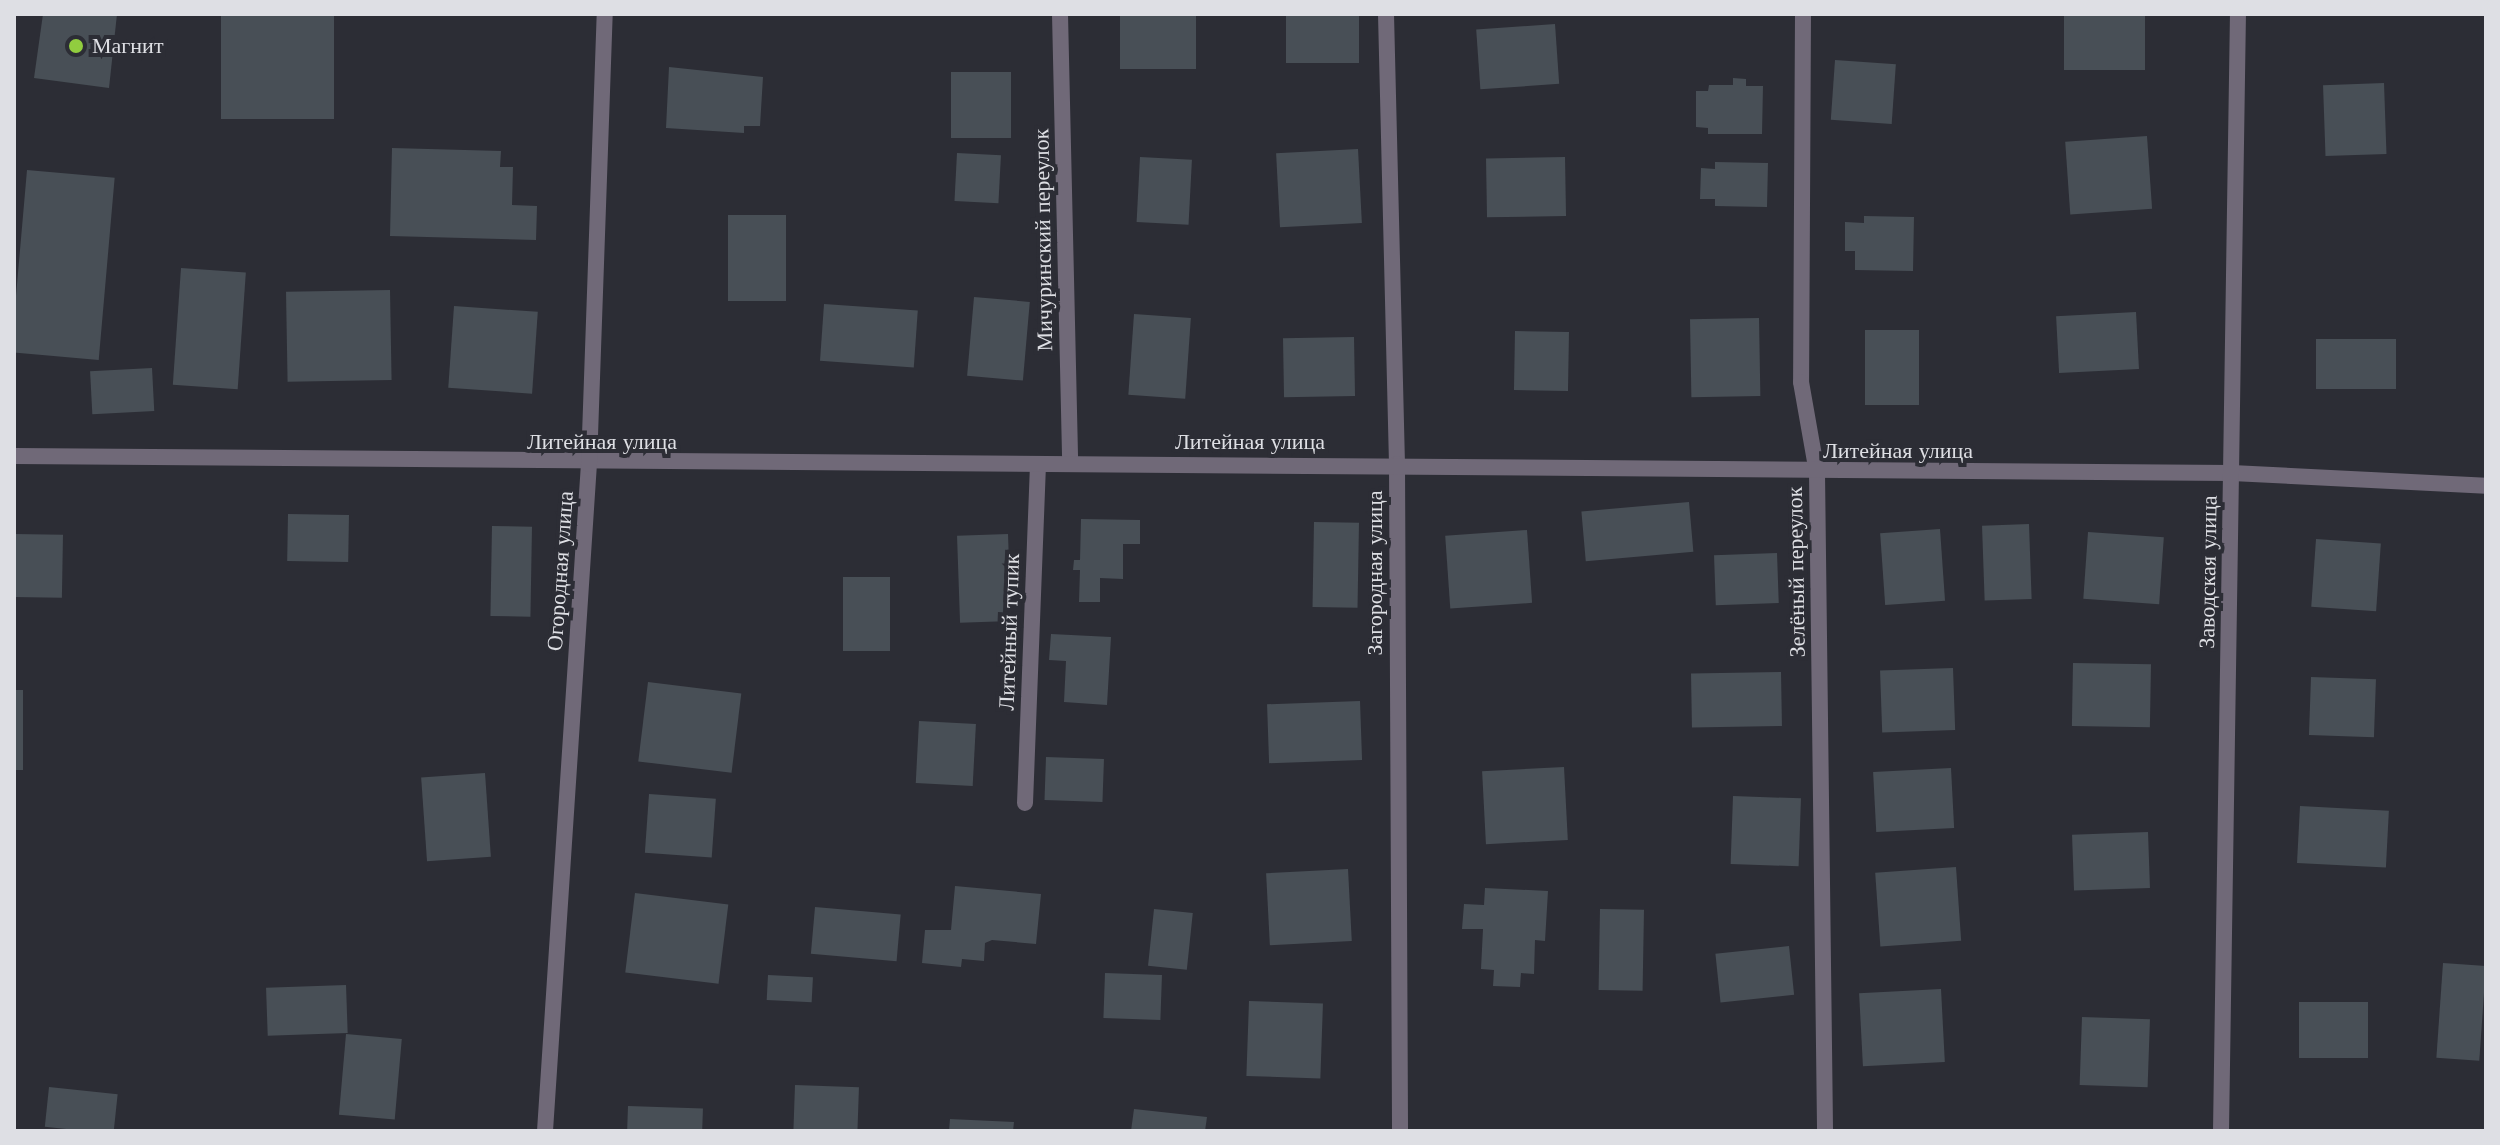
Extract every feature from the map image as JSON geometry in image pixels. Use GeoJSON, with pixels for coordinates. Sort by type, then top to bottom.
{"type":"FeatureCollection","features":[{"type":"Feature","properties":{"kind":"street","name":"Огородная улица"},"geometry":{"type":"LineString","coordinates":[[545,1131],[589,464],[605,14]]}},
{"type":"Feature","properties":{"kind":"street","name":"Мичуринский переулок"},"geometry":{"type":"LineString","coordinates":[[1060,14],[1070,464]]}},
{"type":"Feature","properties":{"kind":"street","name":"Загородная улица"},"geometry":{"type":"LineString","coordinates":[[1386,14],[1397,464],[1400,1131]]}},
{"type":"Feature","properties":{"kind":"street","name":"Зелёный переулок"},"geometry":{"type":"LineString","coordinates":[[1803,14],[1801,382],[1817,473],[1825,1131]]}},
{"type":"Feature","properties":{"kind":"street","name":"Заводская улица"},"geometry":{"type":"LineString","coordinates":[[2221,1131],[2238,14]]}},
{"type":"Feature","properties":{"kind":"street","name":"Литейная улица"},"geometry":{"type":"LineString","coordinates":[[14,456],[589,464],[1397,464],[1817,473],[2232,473],[2486,486]]}},
{"type":"Feature","properties":{"kind":"street","name":"Литейный тупик"},"geometry":{"type":"LineString","coordinates":[[1025,803],[1038,464]]}},
{"type":"Feature","properties":{"kind":"building","name":"Магнит"},"geometry":{"type":"Polygon","coordinates":[[[43,14],[117,14],[109,88],[34,78],[43,14]]]}},
{"type":"Feature","properties":{"kind":"building"},"geometry":{"type":"Polygon","coordinates":[[[221,14],[334,14],[334,119],[221,119],[221,14]]]}},
{"type":"Feature","properties":{"kind":"building"},"geometry":{"type":"Polygon","coordinates":[[[1120,14],[1196,14],[1196,69],[1120,69],[1120,14]]]}},
{"type":"Feature","properties":{"kind":"building"},"geometry":{"type":"Polygon","coordinates":[[[1286,14],[1359,14],[1359,63],[1286,63],[1286,14]]]}},
{"type":"Feature","properties":{"kind":"building"},"geometry":{"type":"Polygon","coordinates":[[[2064,14],[2145,14],[2145,70],[2064,70],[2064,14]]]}},
{"type":"Feature","properties":{"kind":"building"},"geometry":{"type":"Polygon","coordinates":[[[1555,24],[1559,84],[1480,89],[1476,30],[1555,24]]]}},
{"type":"Feature","properties":{"kind":"building"},"geometry":{"type":"Polygon","coordinates":[[[1835,60],[1896,64],[1892,124],[1831,120],[1835,60]]]}},
{"type":"Feature","properties":{"kind":"building"},"geometry":{"type":"Polygon","coordinates":[[[669,67],[763,77],[760,126],[744,126],[744,133],[666,128],[669,67]]]}},
{"type":"Feature","properties":{"kind":"building"},"geometry":{"type":"Polygon","coordinates":[[[951,72],[1011,72],[1011,138],[951,138],[951,72]]]}},
{"type":"Feature","properties":{"kind":"building"},"geometry":{"type":"Polygon","coordinates":[[[1733,78],[1746,79],[1746,86],[1763,86],[1762,134],[1708,134],[1708,128],[1696,127],[1696,91],[1708,91],[1709,85],[1733,85],[1733,78]]]}},
{"type":"Feature","properties":{"kind":"building"},"geometry":{"type":"Polygon","coordinates":[[[2384,83],[2386,154],[2326,156],[2323,85],[2384,83]]]}},
{"type":"Feature","properties":{"kind":"building"},"geometry":{"type":"Polygon","coordinates":[[[2147,136],[2152,209],[2070,215],[2065,142],[2147,136]]]}},
{"type":"Feature","properties":{"kind":"building"},"geometry":{"type":"Polygon","coordinates":[[[392,148],[501,151],[500,167],[513,167],[512,205],[537,206],[536,240],[390,236],[392,148]]]}},
{"type":"Feature","properties":{"kind":"building"},"geometry":{"type":"Polygon","coordinates":[[[1358,149],[1362,223],[1280,227],[1276,153],[1358,149]]]}},
{"type":"Feature","properties":{"kind":"building"},"geometry":{"type":"Polygon","coordinates":[[[957,153],[1001,155],[998,203],[954,201],[957,153]]]}},
{"type":"Feature","properties":{"kind":"building"},"geometry":{"type":"Polygon","coordinates":[[[1140,157],[1192,160],[1189,225],[1137,222],[1140,157]]]}},
{"type":"Feature","properties":{"kind":"building"},"geometry":{"type":"Polygon","coordinates":[[[1565,157],[1566,216],[1487,217],[1486,158],[1565,157]]]}},
{"type":"Feature","properties":{"kind":"building"},"geometry":{"type":"Polygon","coordinates":[[[1715,162],[1768,163],[1767,207],[1715,206],[1715,199],[1700,199],[1701,168],[1715,169],[1715,162]]]}},
{"type":"Feature","properties":{"kind":"building"},"geometry":{"type":"Polygon","coordinates":[[[27,170],[115,178],[99,360],[14,353],[14,319],[27,170]]]}},
{"type":"Feature","properties":{"kind":"building"},"geometry":{"type":"Polygon","coordinates":[[[728,215],[786,215],[786,301],[728,301],[728,215]]]}},
{"type":"Feature","properties":{"kind":"building"},"geometry":{"type":"Polygon","coordinates":[[[1864,216],[1914,217],[1913,271],[1855,270],[1855,251],[1845,251],[1845,222],[1864,223],[1864,216]]]}},
{"type":"Feature","properties":{"kind":"building"},"geometry":{"type":"Polygon","coordinates":[[[181,268],[246,273],[238,389],[173,385],[181,268]]]}},
{"type":"Feature","properties":{"kind":"building"},"geometry":{"type":"Polygon","coordinates":[[[390,290],[392,380],[288,382],[286,292],[390,290]]]}},
{"type":"Feature","properties":{"kind":"building"},"geometry":{"type":"Polygon","coordinates":[[[974,297],[1030,302],[1023,381],[967,376],[974,297]]]}},
{"type":"Feature","properties":{"kind":"building"},"geometry":{"type":"Polygon","coordinates":[[[824,304],[918,311],[914,367],[820,361],[824,304]]]}},
{"type":"Feature","properties":{"kind":"building"},"geometry":{"type":"Polygon","coordinates":[[[454,306],[538,312],[532,394],[448,388],[454,306]]]}},
{"type":"Feature","properties":{"kind":"building"},"geometry":{"type":"Polygon","coordinates":[[[2136,312],[2139,369],[2059,373],[2056,316],[2136,312]]]}},
{"type":"Feature","properties":{"kind":"building"},"geometry":{"type":"Polygon","coordinates":[[[1134,314],[1191,318],[1185,399],[1128,395],[1134,314]]]}},
{"type":"Feature","properties":{"kind":"building"},"geometry":{"type":"Polygon","coordinates":[[[1759,318],[1760,396],[1691,397],[1690,319],[1759,318]]]}},
{"type":"Feature","properties":{"kind":"building"},"geometry":{"type":"Polygon","coordinates":[[[1865,330],[1919,330],[1919,405],[1865,405],[1865,330]]]}},
{"type":"Feature","properties":{"kind":"building"},"geometry":{"type":"Polygon","coordinates":[[[1515,331],[1569,332],[1568,391],[1514,390],[1515,331]]]}},
{"type":"Feature","properties":{"kind":"building"},"geometry":{"type":"Polygon","coordinates":[[[1354,337],[1355,396],[1284,397],[1283,338],[1354,337]]]}},
{"type":"Feature","properties":{"kind":"building"},"geometry":{"type":"Polygon","coordinates":[[[2316,339],[2396,339],[2396,389],[2316,389],[2316,339]]]}},
{"type":"Feature","properties":{"kind":"building"},"geometry":{"type":"Polygon","coordinates":[[[152,368],[154,411],[92,414],[90,371],[152,368]]]}},
{"type":"Feature","properties":{"kind":"building"},"geometry":{"type":"Polygon","coordinates":[[[1689,502],[1693,552],[1586,561],[1581,511],[1689,502]]]}},
{"type":"Feature","properties":{"kind":"building"},"geometry":{"type":"Polygon","coordinates":[[[288,514],[349,515],[348,562],[287,561],[288,514]]]}},
{"type":"Feature","properties":{"kind":"building"},"geometry":{"type":"Polygon","coordinates":[[[1081,519],[1140,520],[1140,544],[1123,544],[1123,579],[1100,578],[1100,602],[1079,602],[1080,570],[1073,570],[1074,560],[1080,560],[1081,519]]]}},
{"type":"Feature","properties":{"kind":"building"},"geometry":{"type":"Polygon","coordinates":[[[1314,522],[1359,523],[1358,608],[1313,607],[1314,522]]]}},
{"type":"Feature","properties":{"kind":"building"},"geometry":{"type":"Polygon","coordinates":[[[2029,524],[2032,599],[1985,601],[1982,526],[2029,524]]]}},
{"type":"Feature","properties":{"kind":"building"},"geometry":{"type":"Polygon","coordinates":[[[492,526],[532,527],[530,617],[490,616],[492,526]]]}},
{"type":"Feature","properties":{"kind":"building"},"geometry":{"type":"Polygon","coordinates":[[[1940,529],[1945,601],[1885,605],[1880,533],[1940,529]]]}},
{"type":"Feature","properties":{"kind":"building"},"geometry":{"type":"Polygon","coordinates":[[[1527,530],[1532,603],[1450,609],[1445,536],[1527,530]]]}},
{"type":"Feature","properties":{"kind":"building"},"geometry":{"type":"Polygon","coordinates":[[[2088,532],[2164,537],[2159,604],[2083,599],[2088,532]]]}},
{"type":"Feature","properties":{"kind":"building"},"geometry":{"type":"Polygon","coordinates":[[[14,534],[63,535],[62,598],[14,597],[14,534]]]}},
{"type":"Feature","properties":{"kind":"building"},"geometry":{"type":"Polygon","coordinates":[[[1008,534],[1011,621],[960,623],[957,536],[1008,534]]]}},
{"type":"Feature","properties":{"kind":"building"},"geometry":{"type":"Polygon","coordinates":[[[2316,539],[2381,544],[2376,611],[2311,607],[2316,539]]]}},
{"type":"Feature","properties":{"kind":"building"},"geometry":{"type":"Polygon","coordinates":[[[1777,553],[1779,603],[1716,605],[1714,555],[1777,553]]]}},
{"type":"Feature","properties":{"kind":"building"},"geometry":{"type":"Polygon","coordinates":[[[843,577],[890,577],[890,651],[843,651],[843,577]]]}},
{"type":"Feature","properties":{"kind":"building"},"geometry":{"type":"Polygon","coordinates":[[[1051,634],[1111,637],[1107,705],[1064,702],[1066,661],[1049,660],[1051,634]]]}},
{"type":"Feature","properties":{"kind":"building"},"geometry":{"type":"Polygon","coordinates":[[[2073,663],[2151,664],[2150,727],[2072,726],[2073,663]]]}},
{"type":"Feature","properties":{"kind":"building"},"geometry":{"type":"Polygon","coordinates":[[[1953,668],[1955,730],[1882,733],[1880,671],[1953,668]]]}},
{"type":"Feature","properties":{"kind":"building"},"geometry":{"type":"Polygon","coordinates":[[[1781,672],[1782,726],[1692,728],[1691,674],[1781,672]]]}},
{"type":"Feature","properties":{"kind":"building"},"geometry":{"type":"Polygon","coordinates":[[[2311,677],[2376,679],[2374,737],[2309,735],[2311,677]]]}},
{"type":"Feature","properties":{"kind":"building"},"geometry":{"type":"Polygon","coordinates":[[[648,682],[741,693],[732,773],[638,761],[648,682]]]}},
{"type":"Feature","properties":{"kind":"building"},"geometry":{"type":"Polygon","coordinates":[[[14,690],[23,690],[23,770],[14,770],[14,690]]]}},
{"type":"Feature","properties":{"kind":"building"},"geometry":{"type":"Polygon","coordinates":[[[1360,701],[1362,760],[1269,763],[1267,704],[1360,701]]]}},
{"type":"Feature","properties":{"kind":"building"},"geometry":{"type":"Polygon","coordinates":[[[919,721],[976,724],[973,786],[916,783],[919,721]]]}},
{"type":"Feature","properties":{"kind":"building"},"geometry":{"type":"Polygon","coordinates":[[[1046,757],[1104,759],[1102,802],[1044,800],[1046,757]]]}},
{"type":"Feature","properties":{"kind":"building"},"geometry":{"type":"Polygon","coordinates":[[[1564,767],[1568,840],[1486,844],[1482,771],[1564,767]]]}},
{"type":"Feature","properties":{"kind":"building"},"geometry":{"type":"Polygon","coordinates":[[[1951,768],[1954,828],[1876,832],[1873,772],[1951,768]]]}},
{"type":"Feature","properties":{"kind":"building"},"geometry":{"type":"Polygon","coordinates":[[[485,773],[491,857],[427,861],[421,777],[485,773]]]}},
{"type":"Feature","properties":{"kind":"building"},"geometry":{"type":"Polygon","coordinates":[[[649,794],[716,799],[712,858],[645,853],[649,794]]]}},
{"type":"Feature","properties":{"kind":"building"},"geometry":{"type":"Polygon","coordinates":[[[1733,796],[1801,798],[1799,866],[1731,864],[1733,796]]]}},
{"type":"Feature","properties":{"kind":"building"},"geometry":{"type":"Polygon","coordinates":[[[2300,806],[2389,811],[2386,868],[2297,863],[2300,806]]]}},
{"type":"Feature","properties":{"kind":"building"},"geometry":{"type":"Polygon","coordinates":[[[2148,832],[2150,888],[2074,891],[2072,835],[2148,832]]]}},
{"type":"Feature","properties":{"kind":"building"},"geometry":{"type":"Polygon","coordinates":[[[1956,867],[1961,941],[1880,946],[1875,873],[1956,867]]]}},
{"type":"Feature","properties":{"kind":"building"},"geometry":{"type":"Polygon","coordinates":[[[1348,869],[1352,941],[1270,945],[1266,873],[1348,869]]]}},
{"type":"Feature","properties":{"kind":"building"},"geometry":{"type":"Polygon","coordinates":[[[955,886],[1041,894],[1036,944],[992,940],[985,943],[984,961],[962,959],[961,967],[922,963],[925,930],[951,930],[955,886]]]}},
{"type":"Feature","properties":{"kind":"building"},"geometry":{"type":"Polygon","coordinates":[[[1485,888],[1548,891],[1545,941],[1535,940],[1534,974],[1521,973],[1520,987],[1493,986],[1494,970],[1481,969],[1483,929],[1462,929],[1464,904],[1484,905],[1485,888]]]}},
{"type":"Feature","properties":{"kind":"building"},"geometry":{"type":"Polygon","coordinates":[[[635,893],[728,904],[719,984],[625,972],[635,893]]]}},
{"type":"Feature","properties":{"kind":"building"},"geometry":{"type":"Polygon","coordinates":[[[815,907],[901,914],[897,961],[811,954],[815,907]]]}},
{"type":"Feature","properties":{"kind":"building"},"geometry":{"type":"Polygon","coordinates":[[[1154,909],[1193,913],[1187,970],[1148,966],[1154,909]]]}},
{"type":"Feature","properties":{"kind":"building"},"geometry":{"type":"Polygon","coordinates":[[[1600,909],[1644,910],[1643,991],[1599,990],[1600,909]]]}},
{"type":"Feature","properties":{"kind":"building"},"geometry":{"type":"Polygon","coordinates":[[[1789,946],[1794,995],[1721,1002],[1715,954],[1789,946]]]}},
{"type":"Feature","properties":{"kind":"building"},"geometry":{"type":"Polygon","coordinates":[[[2443,963],[2486,966],[2479,1061],[2436,1058],[2443,963]]]}},
{"type":"Feature","properties":{"kind":"building"},"geometry":{"type":"Polygon","coordinates":[[[1105,973],[1162,975],[1160,1020],[1103,1018],[1105,973]]]}},
{"type":"Feature","properties":{"kind":"building"},"geometry":{"type":"Polygon","coordinates":[[[768,975],[813,977],[812,1002],[767,1000],[768,975]]]}},
{"type":"Feature","properties":{"kind":"building"},"geometry":{"type":"Polygon","coordinates":[[[346,985],[348,1033],[268,1036],[266,988],[346,985]]]}},
{"type":"Feature","properties":{"kind":"building"},"geometry":{"type":"Polygon","coordinates":[[[1941,989],[1945,1062],[1863,1066],[1859,993],[1941,989]]]}},
{"type":"Feature","properties":{"kind":"building"},"geometry":{"type":"Polygon","coordinates":[[[1249,1001],[1323,1004],[1320,1079],[1246,1076],[1249,1001]]]}},
{"type":"Feature","properties":{"kind":"building"},"geometry":{"type":"Polygon","coordinates":[[[2299,1002],[2368,1002],[2368,1058],[2299,1058],[2299,1002]]]}},
{"type":"Feature","properties":{"kind":"building"},"geometry":{"type":"Polygon","coordinates":[[[2082,1017],[2150,1019],[2148,1087],[2080,1085],[2082,1017]]]}},
{"type":"Feature","properties":{"kind":"building"},"geometry":{"type":"Polygon","coordinates":[[[346,1034],[402,1039],[395,1120],[339,1115],[346,1034]]]}},
{"type":"Feature","properties":{"kind":"building"},"geometry":{"type":"Polygon","coordinates":[[[795,1085],[859,1087],[857,1131],[793,1131],[795,1085]]]}},
{"type":"Feature","properties":{"kind":"building"},"geometry":{"type":"Polygon","coordinates":[[[49,1087],[118,1094],[114,1131],[45,1127],[49,1087]]]}},
{"type":"Feature","properties":{"kind":"building"},"geometry":{"type":"Polygon","coordinates":[[[628,1106],[703,1109],[702,1131],[627,1131],[628,1106]]]}},
{"type":"Feature","properties":{"kind":"building"},"geometry":{"type":"Polygon","coordinates":[[[1134,1109],[1207,1117],[1205,1131],[1131,1131],[1134,1109]]]}},
{"type":"Feature","properties":{"kind":"building"},"geometry":{"type":"Polygon","coordinates":[[[950,1119],[1014,1122],[1013,1131],[949,1131],[950,1119]]]}},
{"type":"Feature","properties":{"kind":"place","name":"Магнит"},"geometry":{"type":"Point","coordinates":[76,46]}}]}
